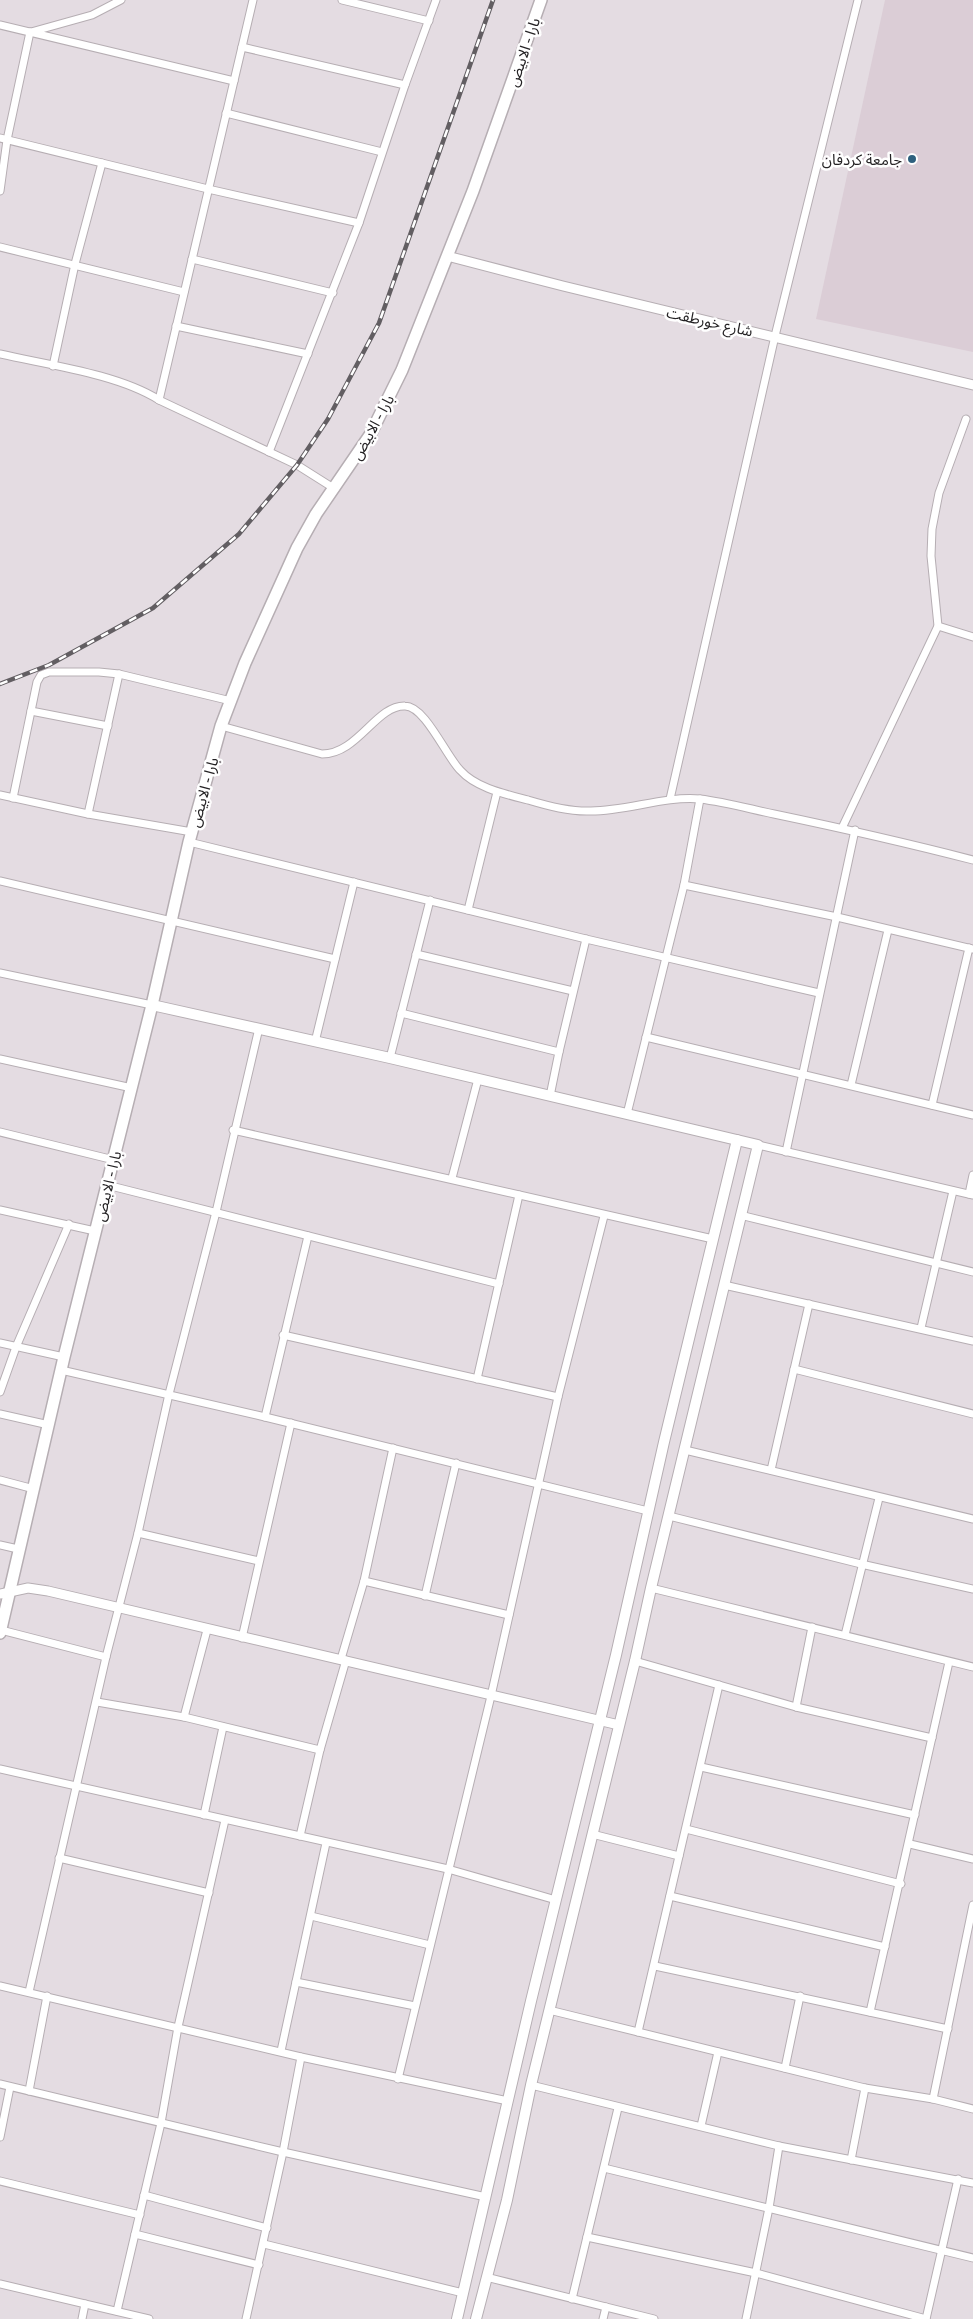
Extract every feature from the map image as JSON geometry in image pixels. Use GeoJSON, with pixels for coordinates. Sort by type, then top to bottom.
{"type":"FeatureCollection","features":[{"type":"Feature","properties":{"kind":"main road","name":"بارا - الابيض"},"geometry":{"type":"LineString","coordinates":[[0,1631],[4,1592],[18,1549],[34,1488],[64,1357],[152,1005],[190,837],[222,726],[245,663],[297,548],[316,514],[370,435],[402,370],[473,191],[541,0]]}},
{"type":"Feature","properties":{"kind":"main road"},"geometry":{"type":"LineString","coordinates":[[152,1005],[390,1058],[758,1145],[651,1588],[636,1661],[531,2085],[507,2200],[476,2319]]}},
{"type":"Feature","properties":{"kind":"main road"},"geometry":{"type":"LineString","coordinates":[[457,2319],[737,1140]]}},
{"type":"Feature","properties":{"kind":"street"},"geometry":{"type":"LineString","coordinates":[[30,32],[92,15],[121,0]]}},
{"type":"Feature","properties":{"kind":"street"},"geometry":{"type":"LineString","coordinates":[[159,400],[253,0]]}},
{"type":"Feature","properties":{"kind":"street"},"geometry":{"type":"LineString","coordinates":[[342,0],[429,21]]}},
{"type":"Feature","properties":{"kind":"street"},"geometry":{"type":"LineString","coordinates":[[269,452],[359,223],[405,85],[436,0]]}},
{"type":"Feature","properties":{"kind":"street"},"geometry":{"type":"LineString","coordinates":[[670,799],[775,336],[858,0]]}},
{"type":"Feature","properties":{"kind":"street"},"geometry":{"type":"LineString","coordinates":[[0,25],[234,81]]}},
{"type":"Feature","properties":{"kind":"street"},"geometry":{"type":"LineString","coordinates":[[0,191],[4,139],[30,32]]}},
{"type":"Feature","properties":{"kind":"street"},"geometry":{"type":"LineString","coordinates":[[242,47],[405,85]]}},
{"type":"Feature","properties":{"kind":"street"},"geometry":{"type":"LineString","coordinates":[[226,113],[382,152]]}},
{"type":"Feature","properties":{"kind":"street"},"geometry":{"type":"LineString","coordinates":[[4,139],[208,189],[359,223]]}},
{"type":"Feature","properties":{"kind":"street"},"geometry":{"type":"LineString","coordinates":[[53,366],[75,264],[102,163]]}},
{"type":"Feature","properties":{"kind":"street"},"geometry":{"type":"LineString","coordinates":[[0,247],[184,292]]}},
{"type":"Feature","properties":{"kind":"street","name":"شارع خورطقت"},"geometry":{"type":"LineString","coordinates":[[448,256],[563,286],[973,385]]}},
{"type":"Feature","properties":{"kind":"street"},"geometry":{"type":"LineString","coordinates":[[192,259],[333,293]]}},
{"type":"Feature","properties":{"kind":"street"},"geometry":{"type":"LineString","coordinates":[[176,326],[308,354]]}},
{"type":"Feature","properties":{"kind":"street"},"geometry":{"type":"LineString","coordinates":[[0,354],[145,391],[159,400],[297,465],[335,488]]}},
{"type":"Feature","properties":{"kind":"street"},"geometry":{"type":"LineString","coordinates":[[842,828],[938,626],[931,556],[932,530],[939,492],[966,419]]}},
{"type":"Feature","properties":{"kind":"street"},"geometry":{"type":"LineString","coordinates":[[938,626],[973,636]]}},
{"type":"Feature","properties":{"kind":"street"},"geometry":{"type":"LineString","coordinates":[[13,798],[31,711],[41,675],[49,672],[119,674],[231,701]]}},
{"type":"Feature","properties":{"kind":"street"},"geometry":{"type":"LineString","coordinates":[[88,814],[119,674]]}},
{"type":"Feature","properties":{"kind":"street"},"geometry":{"type":"LineString","coordinates":[[222,726],[322,754],[330,754],[340,751],[354,741],[391,709],[405,705],[418,710],[460,771],[497,792],[553,807],[591,811],[670,799],[700,800],[855,830],[973,860]]}},
{"type":"Feature","properties":{"kind":"street"},"geometry":{"type":"LineString","coordinates":[[31,711],[108,726]]}},
{"type":"Feature","properties":{"kind":"street"},"geometry":{"type":"LineString","coordinates":[[468,910],[497,792]]}},
{"type":"Feature","properties":{"kind":"street"},"geometry":{"type":"LineString","coordinates":[[0,796],[190,837],[354,882],[586,939],[819,993]]}},
{"type":"Feature","properties":{"kind":"street"},"geometry":{"type":"LineString","coordinates":[[627,1114],[684,885],[700,800]]}},
{"type":"Feature","properties":{"kind":"street"},"geometry":{"type":"LineString","coordinates":[[786,1152],[855,830]]}},
{"type":"Feature","properties":{"kind":"street"},"geometry":{"type":"LineString","coordinates":[[0,881],[335,959]]}},
{"type":"Feature","properties":{"kind":"street"},"geometry":{"type":"LineString","coordinates":[[315,1042],[354,882]]}},
{"type":"Feature","properties":{"kind":"street"},"geometry":{"type":"LineString","coordinates":[[684,885],[837,917],[971,948],[932,1105]]}},
{"type":"Feature","properties":{"kind":"street"},"geometry":{"type":"LineString","coordinates":[[390,1058],[430,900]]}},
{"type":"Feature","properties":{"kind":"street"},"geometry":{"type":"LineString","coordinates":[[852,1086],[888,930]]}},
{"type":"Feature","properties":{"kind":"street"},"geometry":{"type":"LineString","coordinates":[[550,1096],[558,1052],[586,939]]}},
{"type":"Feature","properties":{"kind":"street"},"geometry":{"type":"LineString","coordinates":[[416,954],[573,991]]}},
{"type":"Feature","properties":{"kind":"street"},"geometry":{"type":"LineString","coordinates":[[0,973],[152,1005]]}},
{"type":"Feature","properties":{"kind":"street"},"geometry":{"type":"LineString","coordinates":[[401,1013],[558,1052]]}},
{"type":"Feature","properties":{"kind":"street"},"geometry":{"type":"LineString","coordinates":[[29,1992],[106,1657],[138,1533],[169,1394],[216,1212],[233,1130],[259,1028]]}},
{"type":"Feature","properties":{"kind":"street"},"geometry":{"type":"LineString","coordinates":[[646,1037],[973,1115]]}},
{"type":"Feature","properties":{"kind":"street"},"geometry":{"type":"LineString","coordinates":[[0,1058],[132,1088]]}},
{"type":"Feature","properties":{"kind":"street"},"geometry":{"type":"LineString","coordinates":[[452,1178],[478,1079]]}},
{"type":"Feature","properties":{"kind":"street"},"geometry":{"type":"LineString","coordinates":[[233,1130],[452,1178],[604,1216],[713,1239]]}},
{"type":"Feature","properties":{"kind":"street"},"geometry":{"type":"LineString","coordinates":[[0,1132],[114,1160]]}},
{"type":"Feature","properties":{"kind":"street"},"geometry":{"type":"LineString","coordinates":[[758,1145],[971,1195],[973,1175]]}},
{"type":"Feature","properties":{"kind":"street"},"geometry":{"type":"LineString","coordinates":[[107,1185],[499,1284]]}},
{"type":"Feature","properties":{"kind":"street"},"geometry":{"type":"LineString","coordinates":[[921,1328],[953,1191]]}},
{"type":"Feature","properties":{"kind":"street"},"geometry":{"type":"LineString","coordinates":[[477,1379],[519,1195]]}},
{"type":"Feature","properties":{"kind":"street"},"geometry":{"type":"LineString","coordinates":[[0,1210],[95,1231]]}},
{"type":"Feature","properties":{"kind":"street"},"geometry":{"type":"LineString","coordinates":[[398,2079],[491,1696],[558,1397],[604,1216]]}},
{"type":"Feature","properties":{"kind":"street"},"geometry":{"type":"LineString","coordinates":[[740,1216],[973,1272]]}},
{"type":"Feature","properties":{"kind":"street"},"geometry":{"type":"LineString","coordinates":[[0,1392],[16,1347],[69,1224]]}},
{"type":"Feature","properties":{"kind":"street"},"geometry":{"type":"LineString","coordinates":[[265,1417],[308,1236]]}},
{"type":"Feature","properties":{"kind":"street"},"geometry":{"type":"LineString","coordinates":[[724,1285],[921,1328],[973,1342]]}},
{"type":"Feature","properties":{"kind":"street"},"geometry":{"type":"LineString","coordinates":[[770,1470],[809,1304]]}},
{"type":"Feature","properties":{"kind":"street"},"geometry":{"type":"LineString","coordinates":[[283,1335],[558,1397]]}},
{"type":"Feature","properties":{"kind":"street"},"geometry":{"type":"LineString","coordinates":[[0,1343],[64,1357]]}},
{"type":"Feature","properties":{"kind":"street"},"geometry":{"type":"LineString","coordinates":[[794,1369],[973,1414]]}},
{"type":"Feature","properties":{"kind":"street"},"geometry":{"type":"LineString","coordinates":[[61,1370],[265,1417],[648,1511]]}},
{"type":"Feature","properties":{"kind":"street"},"geometry":{"type":"LineString","coordinates":[[0,1414],[49,1424]]}},
{"type":"Feature","properties":{"kind":"street"},"geometry":{"type":"LineString","coordinates":[[242,1638],[291,1424]]}},
{"type":"Feature","properties":{"kind":"street"},"geometry":{"type":"LineString","coordinates":[[300,1836],[320,1750],[364,1581],[392,1448]]}},
{"type":"Feature","properties":{"kind":"street"},"geometry":{"type":"LineString","coordinates":[[685,1450],[973,1520]]}},
{"type":"Feature","properties":{"kind":"street"},"geometry":{"type":"LineString","coordinates":[[425,1596],[456,1463]]}},
{"type":"Feature","properties":{"kind":"street"},"geometry":{"type":"LineString","coordinates":[[0,1480],[34,1488]]}},
{"type":"Feature","properties":{"kind":"street"},"geometry":{"type":"LineString","coordinates":[[844,1635],[879,1498]]}},
{"type":"Feature","properties":{"kind":"street"},"geometry":{"type":"LineString","coordinates":[[669,1516],[861,1564],[973,1589]]}},
{"type":"Feature","properties":{"kind":"street"},"geometry":{"type":"LineString","coordinates":[[138,1533],[259,1561]]}},
{"type":"Feature","properties":{"kind":"street"},"geometry":{"type":"LineString","coordinates":[[0,1545],[18,1549]]}},
{"type":"Feature","properties":{"kind":"street"},"geometry":{"type":"LineString","coordinates":[[364,1581],[509,1615]]}},
{"type":"Feature","properties":{"kind":"street"},"geometry":{"type":"LineString","coordinates":[[4,1592],[28,1588],[118,1607],[207,1630],[344,1660],[619,1725]]}},
{"type":"Feature","properties":{"kind":"street"},"geometry":{"type":"LineString","coordinates":[[651,1588],[973,1667]]}},
{"type":"Feature","properties":{"kind":"street"},"geometry":{"type":"LineString","coordinates":[[796,1707],[812,1628]]}},
{"type":"Feature","properties":{"kind":"street"},"geometry":{"type":"LineString","coordinates":[[184,1717],[207,1630]]}},
{"type":"Feature","properties":{"kind":"street"},"geometry":{"type":"LineString","coordinates":[[0,1631],[106,1657]]}},
{"type":"Feature","properties":{"kind":"street"},"geometry":{"type":"LineString","coordinates":[[636,1661],[796,1707],[932,1738]]}},
{"type":"Feature","properties":{"kind":"street"},"geometry":{"type":"LineString","coordinates":[[870,2012],[901,1884],[949,1662]]}},
{"type":"Feature","properties":{"kind":"street"},"geometry":{"type":"LineString","coordinates":[[638,2032],[719,1685]]}},
{"type":"Feature","properties":{"kind":"street"},"geometry":{"type":"LineString","coordinates":[[97,1702],[184,1717],[320,1750]]}},
{"type":"Feature","properties":{"kind":"street"},"geometry":{"type":"LineString","coordinates":[[204,1815],[223,1727]]}},
{"type":"Feature","properties":{"kind":"street"},"geometry":{"type":"LineString","coordinates":[[701,1767],[915,1815]]}},
{"type":"Feature","properties":{"kind":"street"},"geometry":{"type":"LineString","coordinates":[[0,1769],[448,1869],[556,1900]]}},
{"type":"Feature","properties":{"kind":"street"},"geometry":{"type":"LineString","coordinates":[[117,2311],[162,2123],[178,2026],[225,1820]]}},
{"type":"Feature","properties":{"kind":"street"},"geometry":{"type":"LineString","coordinates":[[686,1829],[901,1884]]}},
{"type":"Feature","properties":{"kind":"street"},"geometry":{"type":"LineString","coordinates":[[592,1834],[679,1856]]}},
{"type":"Feature","properties":{"kind":"street"},"geometry":{"type":"LineString","coordinates":[[281,2052],[326,1843]]}},
{"type":"Feature","properties":{"kind":"street"},"geometry":{"type":"LineString","coordinates":[[910,1844],[973,1859]]}},
{"type":"Feature","properties":{"kind":"street"},"geometry":{"type":"LineString","coordinates":[[59,1858],[209,1893]]}},
{"type":"Feature","properties":{"kind":"street"},"geometry":{"type":"LineString","coordinates":[[670,1896],[885,1947]]}},
{"type":"Feature","properties":{"kind":"street"},"geometry":{"type":"LineString","coordinates":[[932,2099],[973,1905]]}},
{"type":"Feature","properties":{"kind":"street"},"geometry":{"type":"LineString","coordinates":[[311,1916],[430,1945]]}},
{"type":"Feature","properties":{"kind":"street"},"geometry":{"type":"LineString","coordinates":[[654,1966],[948,2029]]}},
{"type":"Feature","properties":{"kind":"street"},"geometry":{"type":"LineString","coordinates":[[296,1982],[415,2006]]}},
{"type":"Feature","properties":{"kind":"street"},"geometry":{"type":"LineString","coordinates":[[0,1986],[178,2026],[301,2058],[508,2101]]}},
{"type":"Feature","properties":{"kind":"street"},"geometry":{"type":"LineString","coordinates":[[29,2091],[47,1996]]}},
{"type":"Feature","properties":{"kind":"street"},"geometry":{"type":"LineString","coordinates":[[785,2068],[800,1996]]}},
{"type":"Feature","properties":{"kind":"street"},"geometry":{"type":"LineString","coordinates":[[549,2010],[865,2088],[973,2108]]}},
{"type":"Feature","properties":{"kind":"street"},"geometry":{"type":"LineString","coordinates":[[701,2126],[718,2052]]}},
{"type":"Feature","properties":{"kind":"street"},"geometry":{"type":"LineString","coordinates":[[246,2319],[264,2244],[301,2058]]}},
{"type":"Feature","properties":{"kind":"street"},"geometry":{"type":"LineString","coordinates":[[0,2084],[283,2152],[486,2197]]}},
{"type":"Feature","properties":{"kind":"street"},"geometry":{"type":"LineString","coordinates":[[531,2085],[618,2108],[701,2126],[779,2146],[973,2183]]}},
{"type":"Feature","properties":{"kind":"street"},"geometry":{"type":"LineString","coordinates":[[0,2137],[10,2087]]}},
{"type":"Feature","properties":{"kind":"street"},"geometry":{"type":"LineString","coordinates":[[851,2160],[865,2088]]}},
{"type":"Feature","properties":{"kind":"street"},"geometry":{"type":"LineString","coordinates":[[572,2299],[618,2108]]}},
{"type":"Feature","properties":{"kind":"street"},"geometry":{"type":"LineString","coordinates":[[746,2319],[769,2208],[779,2146]]}},
{"type":"Feature","properties":{"kind":"street"},"geometry":{"type":"LineString","coordinates":[[604,2168],[973,2258]]}},
{"type":"Feature","properties":{"kind":"street"},"geometry":{"type":"LineString","coordinates":[[587,2237],[756,2273],[926,2319],[958,2179]]}},
{"type":"Feature","properties":{"kind":"street"},"geometry":{"type":"LineString","coordinates":[[0,2181],[140,2215]]}},
{"type":"Feature","properties":{"kind":"street"},"geometry":{"type":"LineString","coordinates":[[144,2195],[267,2228]]}},
{"type":"Feature","properties":{"kind":"street"},"geometry":{"type":"LineString","coordinates":[[135,2234],[259,2265]]}},
{"type":"Feature","properties":{"kind":"street"},"geometry":{"type":"LineString","coordinates":[[264,2244],[463,2293]]}},
{"type":"Feature","properties":{"kind":"street"},"geometry":{"type":"LineString","coordinates":[[486,2277],[654,2319]]}},
{"type":"Feature","properties":{"kind":"street"},"geometry":{"type":"LineString","coordinates":[[0,2284],[148,2319]]}},
{"type":"Feature","properties":{"kind":"street"},"geometry":{"type":"LineString","coordinates":[[82,2319],[85,2304]]}},
{"type":"Feature","properties":{"kind":"street"},"geometry":{"type":"LineString","coordinates":[[603,2319],[606,2307]]}},
{"type":"Feature","properties":{"kind":"shaded area","name":"جامعة كردفان"},"geometry":{"type":"Polygon","coordinates":[[[885,0],[973,0],[973,352],[816,319],[885,0]]]}},
{"type":"Feature","properties":{"kind":"railway"},"geometry":{"type":"LineString","coordinates":[[0,684],[49,665],[153,608],[239,534],[297,465],[328,419],[379,323],[493,0]]}},
{"type":"Feature","properties":{"kind":"place","name":"جامعة كردفان"},"geometry":{"type":"Point","coordinates":[912,159]}}]}
